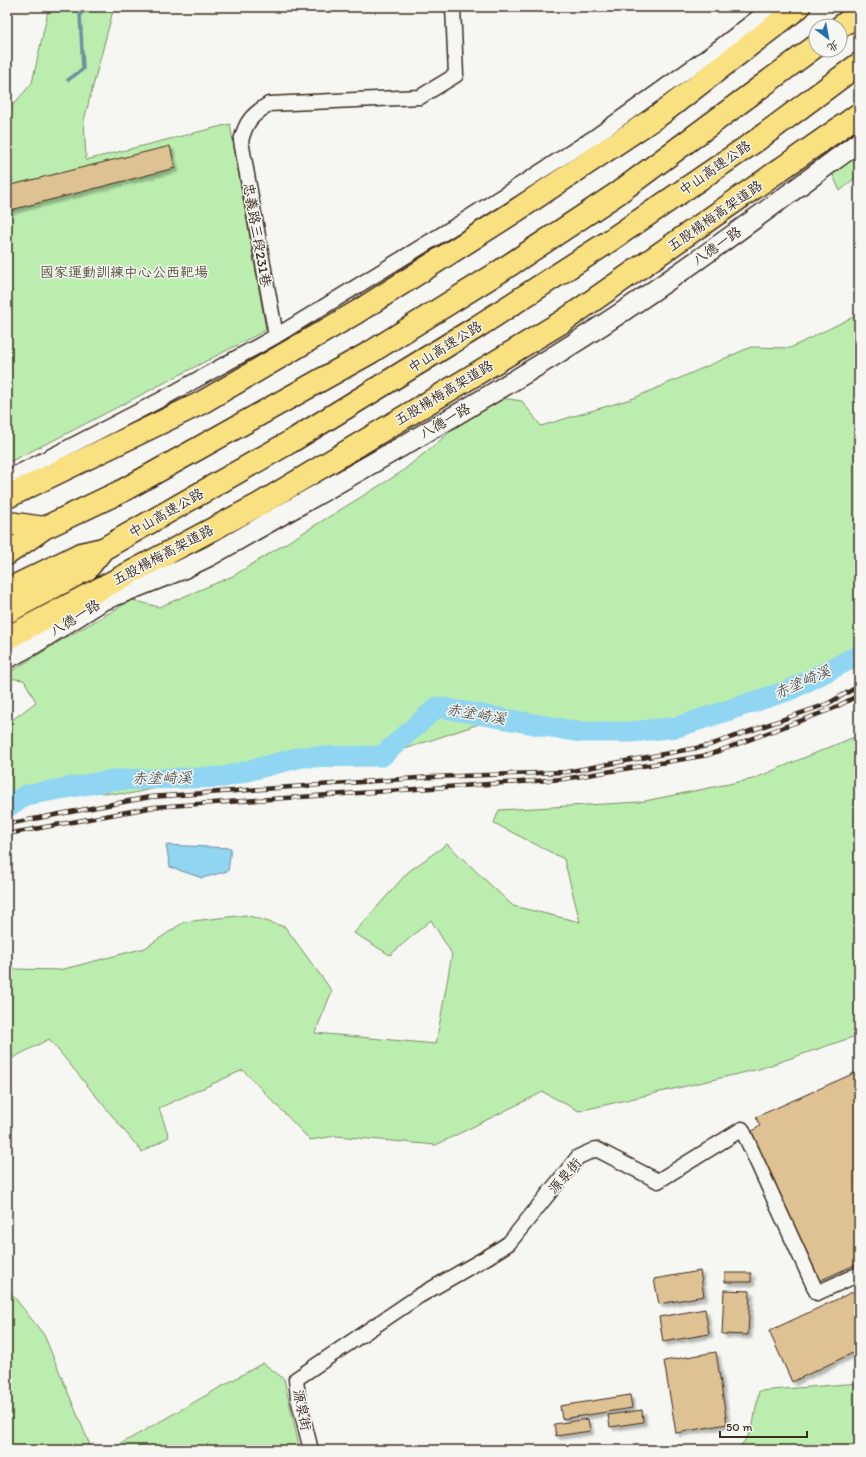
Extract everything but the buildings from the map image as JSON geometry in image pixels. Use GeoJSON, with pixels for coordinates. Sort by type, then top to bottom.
{"type":"FeatureCollection","features":[{"type":"Feature","properties":{"kind":"highway"},"geometry":{"type":"LineString","coordinates":[[7,497],[201,403],[357,312],[511,214],[662,113],[800,7]]}},
{"type":"Feature","properties":{"kind":"highway"},"geometry":{"type":"LineString","coordinates":[[848,22],[859,13]]}},
{"type":"Feature","properties":{"kind":"highway"},"geometry":{"type":"LineString","coordinates":[[7,554],[44,528],[122,491],[364,356],[493,277],[618,193],[808,52]]}},
{"type":"Feature","properties":{"kind":"highway","name":"中山高速公路"},"geometry":{"type":"LineString","coordinates":[[7,590],[81,554],[103,549],[290,442],[477,327],[606,244],[756,140],[859,64]]}},
{"type":"Feature","properties":{"kind":"highway","name":"五股楊梅高架道路"},"geometry":{"type":"LineString","coordinates":[[7,638],[260,504],[562,322],[859,114]]}},
{"type":"Feature","properties":{"kind":"highway"},"geometry":{"type":"LineString","coordinates":[[7,524],[9,523],[44,528]]}},
{"type":"Feature","properties":{"kind":"highway"},"geometry":{"type":"LineString","coordinates":[[7,612],[87,569],[103,549]]}},
{"type":"Feature","properties":{"kind":"street","name":"忠義路三段231巷"},"geometry":{"type":"LineString","coordinates":[[276,336],[241,141],[244,126],[254,114],[269,104],[420,97],[456,75],[453,7]]}},
{"type":"Feature","properties":{"kind":"street"},"geometry":{"type":"LineString","coordinates":[[7,478],[162,399],[276,336],[460,223],[593,138],[709,55],[771,7]]}},
{"type":"Feature","properties":{"kind":"street","name":"八德一路"},"geometry":{"type":"LineString","coordinates":[[7,659],[34,644],[102,601],[181,570],[210,556],[524,375],[606,323],[734,234],[859,142]]}},
{"type":"Feature","properties":{"kind":"street","name":"源泉街"},"geometry":{"type":"LineString","coordinates":[[311,1450],[298,1398],[296,1379],[419,1296],[509,1243],[578,1157],[596,1149],[658,1181],[742,1129],[817,1293],[859,1274]]}},
{"type":"Feature","properties":{"kind":"green space","name":"國家運動訓練中心公西靶場"},"geometry":{"type":"Polygon","coordinates":[[[49,7],[114,7],[84,120],[86,160],[230,124],[266,330],[7,463],[7,112],[32,83],[49,7]]]}},
{"type":"Feature","properties":{"kind":"green space"},"geometry":{"type":"Polygon","coordinates":[[[859,150],[859,190],[856,177],[840,191],[831,171],[859,150]]]}},
{"type":"Feature","properties":{"kind":"green space"},"geometry":{"type":"Polygon","coordinates":[[[859,314],[859,649],[779,688],[638,733],[488,721],[399,751],[234,771],[129,794],[29,789],[7,806],[7,724],[36,702],[24,680],[7,678],[7,674],[62,640],[132,600],[159,607],[233,576],[400,473],[476,411],[501,398],[522,401],[541,426],[634,398],[751,347],[790,348],[859,314]]]}},
{"type":"Feature","properties":{"kind":"green space"},"geometry":{"type":"Polygon","coordinates":[[[859,735],[859,1035],[759,1069],[579,1111],[543,1092],[436,1145],[336,1136],[310,1140],[243,1070],[159,1108],[169,1137],[142,1152],[49,1039],[7,1061],[7,961],[13,969],[60,970],[145,948],[184,922],[246,915],[285,927],[332,991],[315,1033],[436,1044],[452,954],[431,920],[390,955],[354,933],[408,872],[447,844],[513,906],[580,922],[564,859],[494,823],[499,810],[640,802],[753,779],[859,735]]]}},
{"type":"Feature","properties":{"kind":"green space"},"geometry":{"type":"Polygon","coordinates":[[[7,1288],[44,1335],[92,1450],[7,1450],[7,1288]]]}},
{"type":"Feature","properties":{"kind":"green space"},"geometry":{"type":"Polygon","coordinates":[[[263,1363],[284,1379],[300,1450],[110,1450],[263,1363]]]}},
{"type":"Feature","properties":{"kind":"green space"},"geometry":{"type":"Polygon","coordinates":[[[859,1383],[859,1450],[738,1450],[752,1430],[759,1391],[859,1383]]]}},
{"type":"Feature","properties":{"kind":"water"},"geometry":{"type":"Polygon","coordinates":[[[166,845],[231,848],[228,871],[202,878],[170,867],[166,845]]]}},
{"type":"Feature","properties":{"kind":"waterway"},"geometry":{"type":"LineString","coordinates":[[68,80],[83,69],[80,14],[90,7]]}},
{"type":"Feature","properties":{"kind":"waterway","name":"赤塗崎溪"},"geometry":{"type":"LineString","coordinates":[[7,807],[26,795],[113,780],[224,777],[301,757],[382,756],[437,707],[580,732],[631,732],[677,727],[790,690],[859,655]]}},
{"type":"Feature","properties":{"kind":"railway"},"geometry":{"type":"LineString","coordinates":[[7,824],[150,797],[432,777],[566,772],[707,746],[827,704],[859,686]]}},
{"type":"Feature","properties":{"kind":"railway"},"geometry":{"type":"LineString","coordinates":[[7,834],[154,807],[564,779],[708,755],[832,709],[859,695]]}}]}
